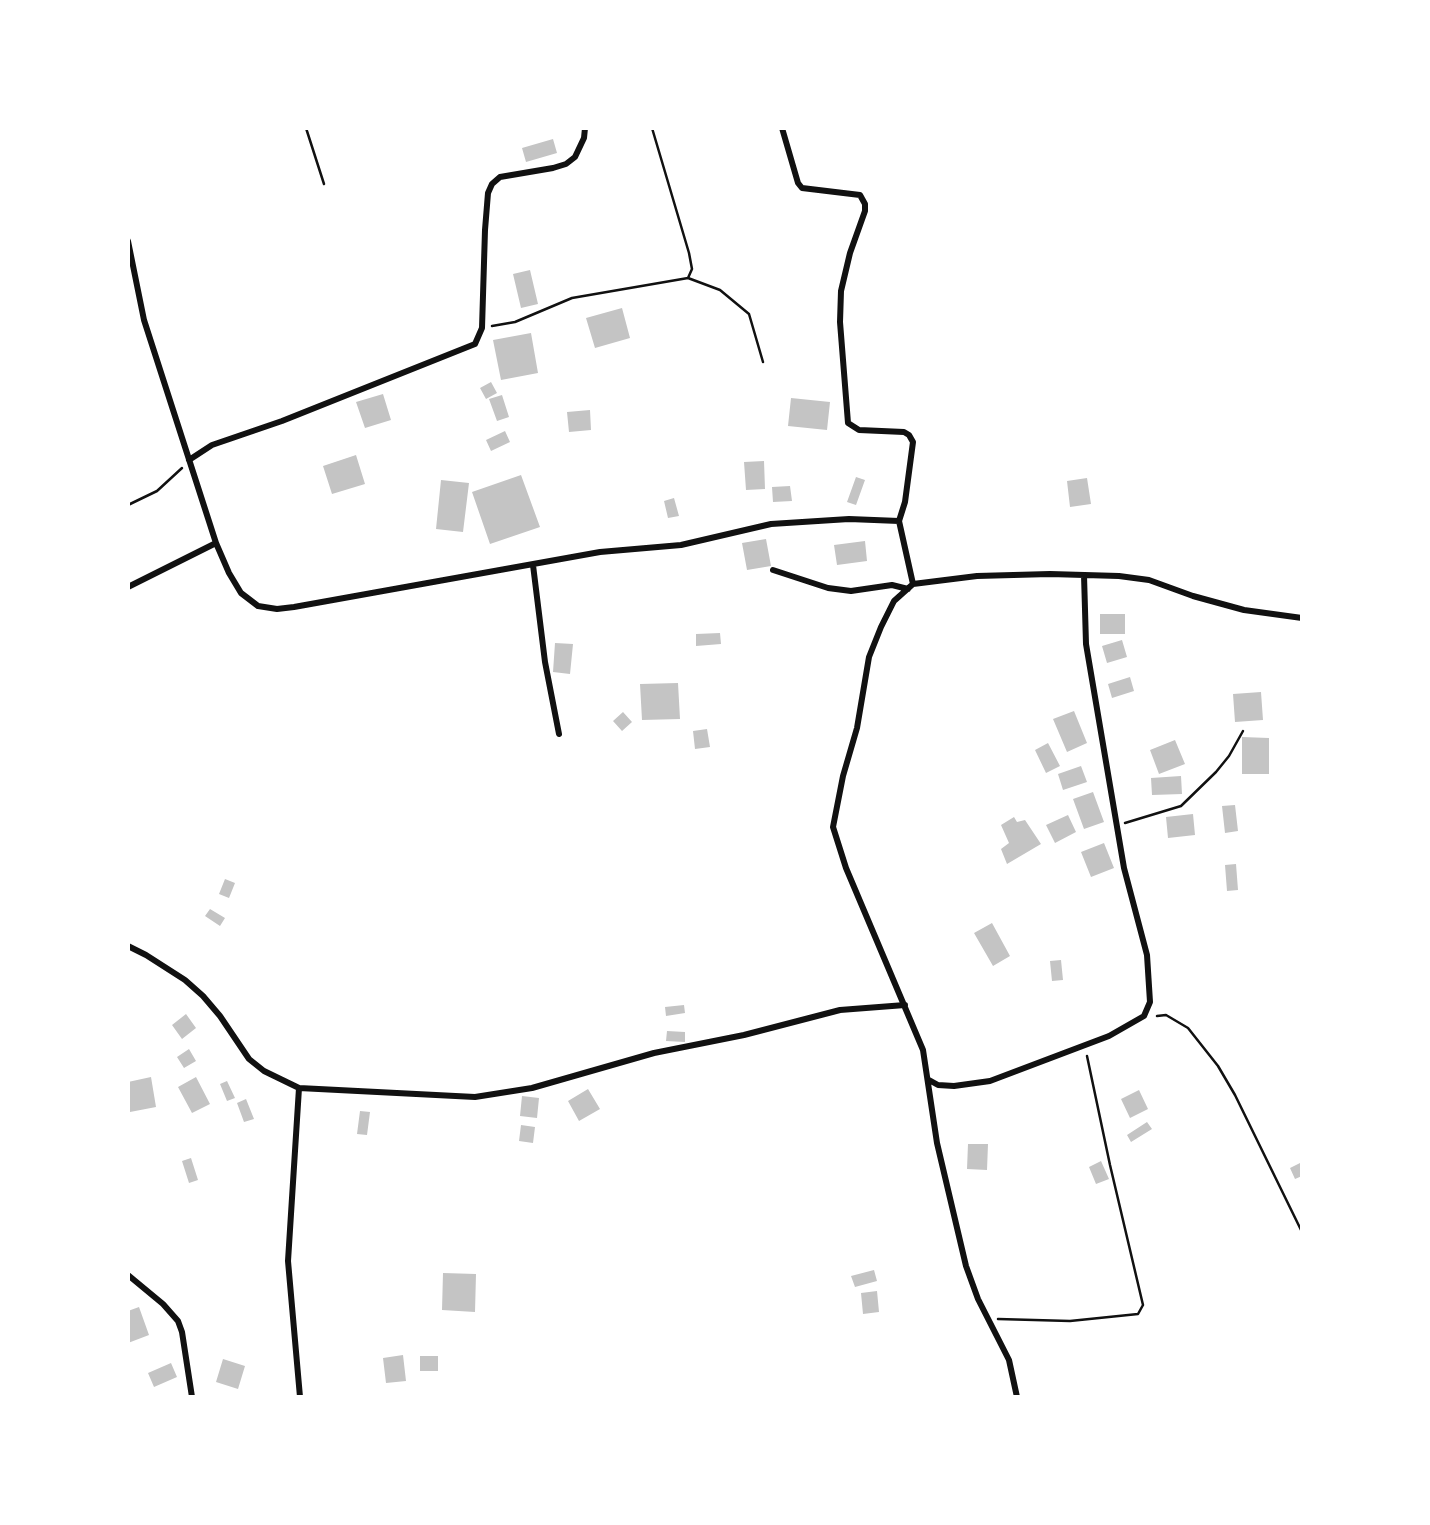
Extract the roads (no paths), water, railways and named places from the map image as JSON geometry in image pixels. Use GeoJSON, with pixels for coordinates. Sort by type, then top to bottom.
{"type":"FeatureCollection","features":[{"type":"Feature","properties":{"kind":"street"},"geometry":{"type":"LineString","coordinates":[[189,460],[203,450],[232,437],[282,421],[475,344],[482,328],[485,230],[488,193],[492,184],[500,177],[566,164],[575,157],[584,138],[585,128]]}},
{"type":"Feature","properties":{"kind":"street"},"geometry":{"type":"LineString","coordinates":[[782,128],[798,183],[802,188],[860,195],[865,204],[841,291],[840,322],[846,414],[848,424],[859,430],[904,432],[914,442],[905,502],[899,521],[911,586]]}},
{"type":"Feature","properties":{"kind":"street"},"geometry":{"type":"LineString","coordinates":[[128,241],[144,320],[216,543],[241,593],[258,606],[277,609],[633,548],[681,545],[771,524],[849,519],[899,521]]}},
{"type":"Feature","properties":{"kind":"street"},"geometry":{"type":"LineString","coordinates":[[128,286],[136,283]]}},
{"type":"Feature","properties":{"kind":"street"},"geometry":{"type":"LineString","coordinates":[[128,587],[216,543]]}},
{"type":"Feature","properties":{"kind":"street"},"geometry":{"type":"LineString","coordinates":[[533,565],[545,662],[559,734]]}},
{"type":"Feature","properties":{"kind":"street"},"geometry":{"type":"LineString","coordinates":[[773,570],[828,588],[851,591],[892,585],[911,586],[977,576],[1119,576],[1149,580],[1244,610],[1302,618]]}},
{"type":"Feature","properties":{"kind":"street"},"geometry":{"type":"LineString","coordinates":[[929,1080],[939,1085],[954,1086],[990,1081],[1085,1046],[1144,1016],[1150,1002],[1147,955],[1124,868],[1086,644],[1084,575]]}},
{"type":"Feature","properties":{"kind":"street"},"geometry":{"type":"LineString","coordinates":[[911,586],[894,601],[869,657],[858,728],[843,776],[834,827],[846,868],[923,1050],[950,1209],[966,1266],[1009,1360],[1017,1397]]}},
{"type":"Feature","properties":{"kind":"street"},"geometry":{"type":"LineString","coordinates":[[128,946],[146,954],[185,980],[204,996],[250,1059],[264,1071],[299,1088],[475,1097],[532,1088],[654,1053],[744,1035],[840,1010],[905,1005]]}},
{"type":"Feature","properties":{"kind":"street"},"geometry":{"type":"LineString","coordinates":[[299,1088],[288,1261],[300,1397]]}},
{"type":"Feature","properties":{"kind":"street"},"geometry":{"type":"LineString","coordinates":[[128,1275],[163,1304],[178,1321],[192,1397]]}}]}
